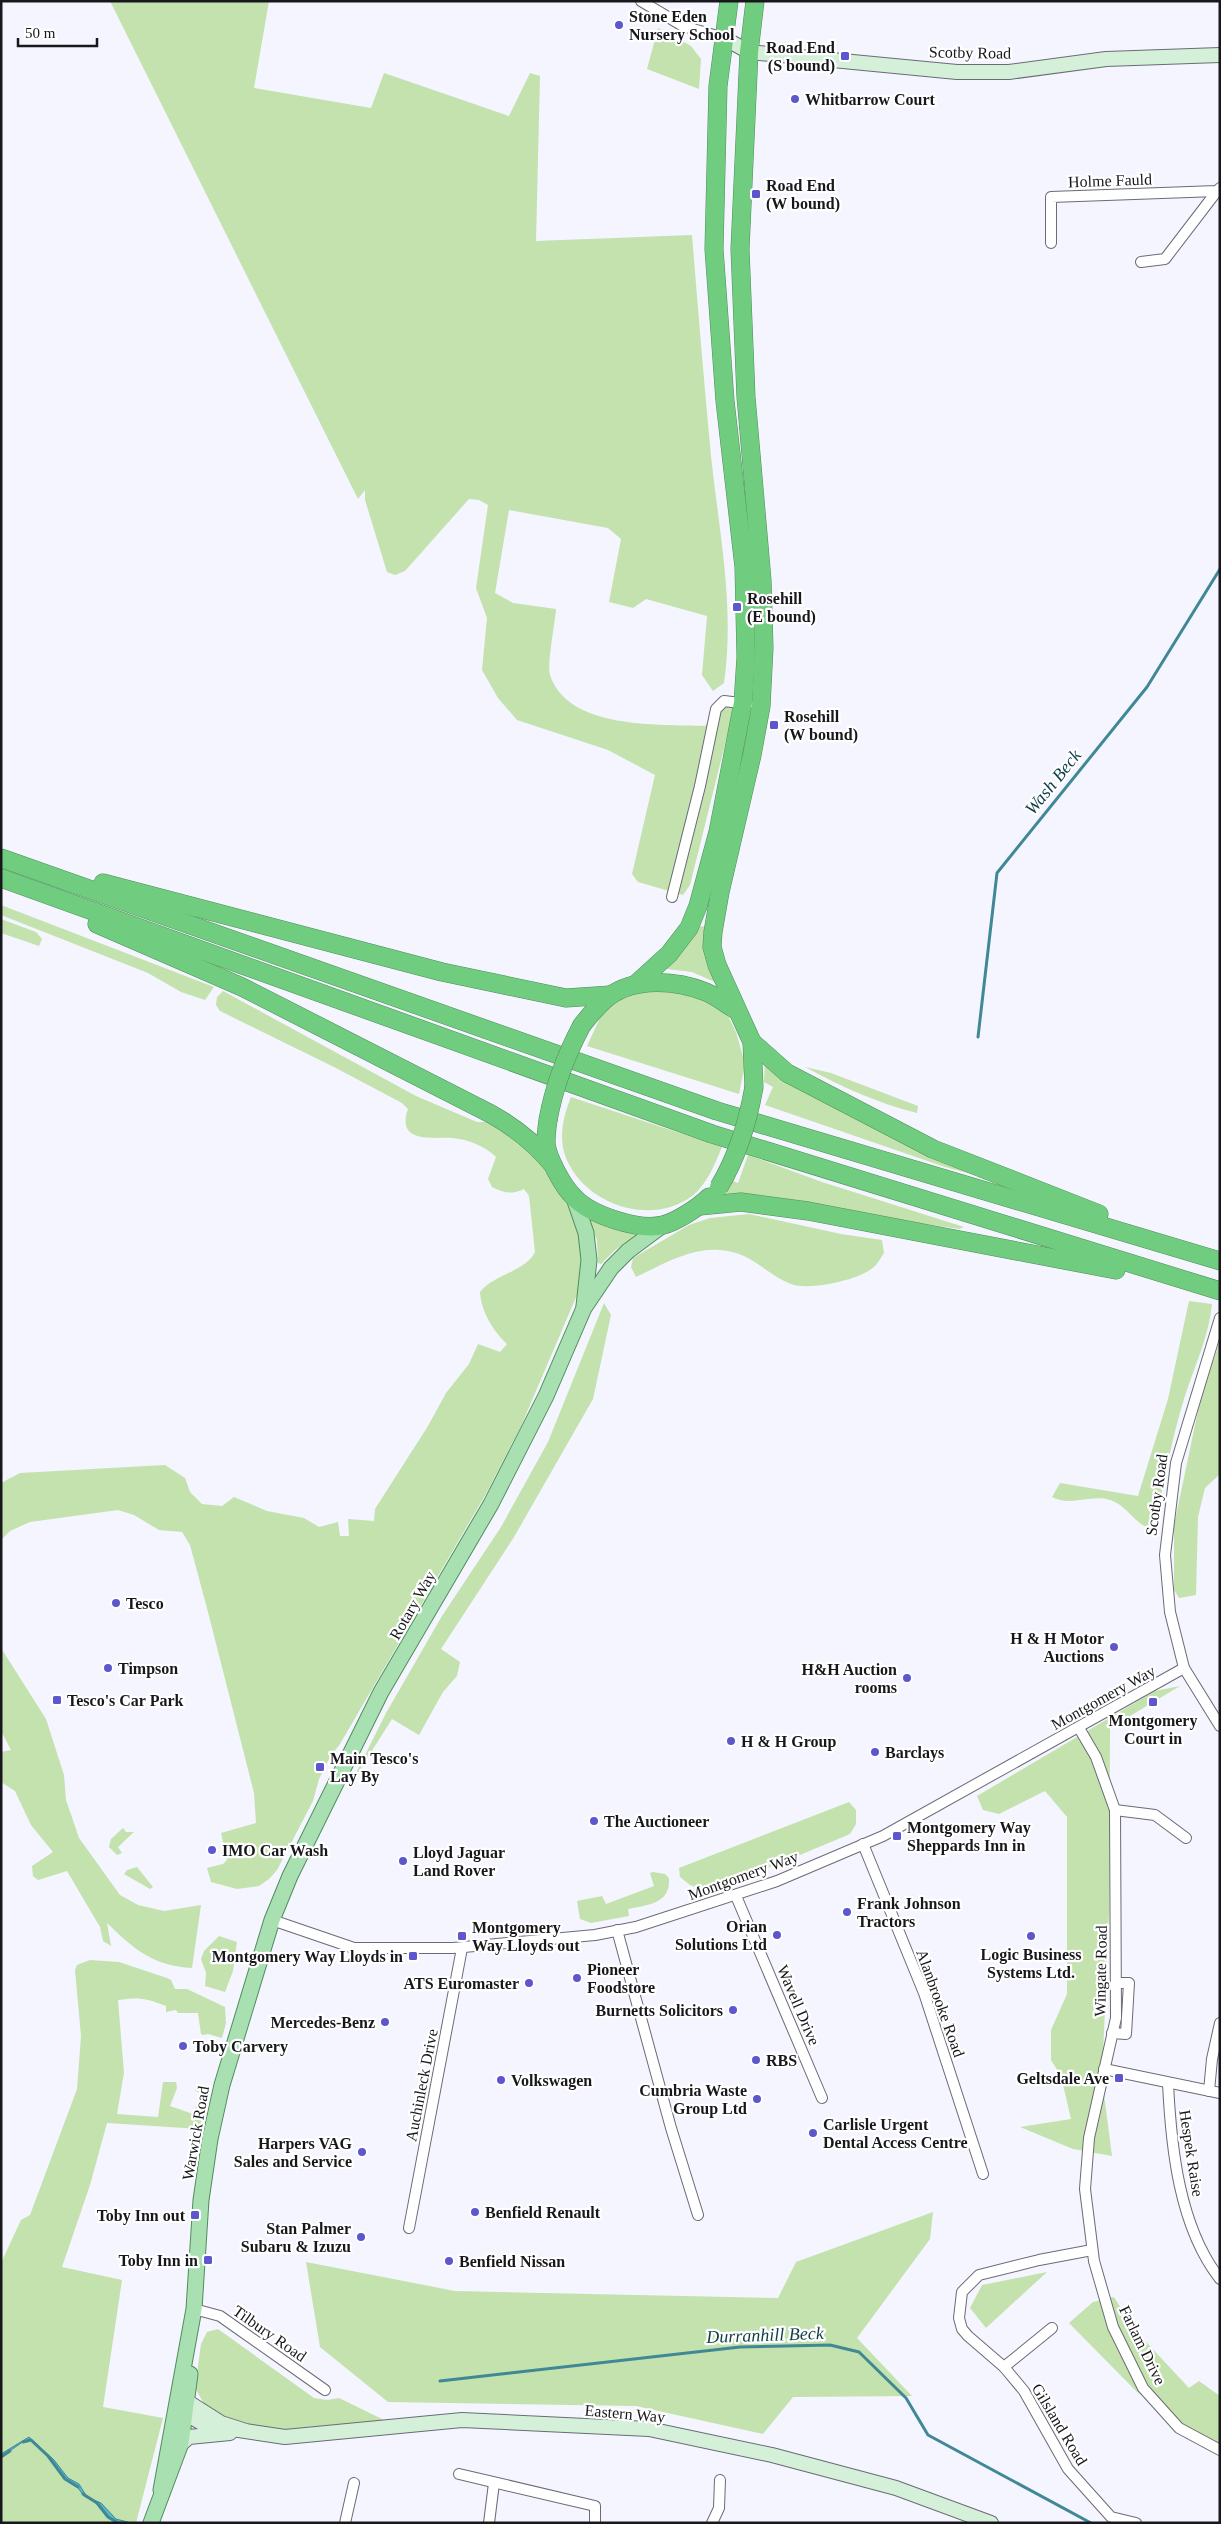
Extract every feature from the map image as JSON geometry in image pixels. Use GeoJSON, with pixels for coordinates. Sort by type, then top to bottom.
{"type":"FeatureCollection","features":[{"type":"Feature","properties":{"kind":"highway"},"geometry":{"type":"LineString","coordinates":[[553,1165],[546,1144],[552,1100],[570,1047],[582,1025],[597,1007],[610,996],[636,984],[669,954],[689,928],[698,906],[718,832],[742,703],[746,657],[744,567],[725,401],[714,249],[718,86],[729,1]]}},
{"type":"Feature","properties":{"kind":"highway"},"geometry":{"type":"LineString","coordinates":[[755,1],[749,52],[740,249],[746,397],[762,580],[764,648],[761,706],[713,932],[712,947],[717,965],[752,1042],[787,1073],[933,1149],[1216,1260]]}},
{"type":"Feature","properties":{"kind":"highway"},"geometry":{"type":"LineString","coordinates":[[1,858],[442,972],[566,998],[610,996]]}},
{"type":"Feature","properties":{"kind":"highway"},"geometry":{"type":"LineString","coordinates":[[1,858],[717,1111],[1216,1260]]}},
{"type":"Feature","properties":{"kind":"highway"},"geometry":{"type":"LineString","coordinates":[[1,879],[242,987],[514,1127],[536,1145],[553,1165],[574,1198],[612,1218],[634,1225],[663,1225],[700,1206],[719,1187],[728,1172],[749,1113],[754,1087],[752,1042]]}},
{"type":"Feature","properties":{"kind":"highway"},"geometry":{"type":"LineString","coordinates":[[1,879],[712,1134],[1202,1287]]}},
{"type":"Feature","properties":{"kind":"highway"},"geometry":{"type":"LineString","coordinates":[[636,984],[670,982],[706,992],[736,1010]]}},
{"type":"Feature","properties":{"kind":"highway"},"geometry":{"type":"LineString","coordinates":[[700,1206],[741,1202],[808,1211],[1220,1291]]}},
{"type":"Feature","properties":{"kind":"main road","name":"Rotary Way"},"geometry":{"type":"LineString","coordinates":[[574,1198],[586,1233],[589,1260],[584,1308]]}},
{"type":"Feature","properties":{"kind":"main road","name":"Rotary Way"},"geometry":{"type":"LineString","coordinates":[[272,1920],[290,1876],[381,1692],[491,1504],[546,1396],[584,1308],[611,1268],[663,1225]]}},
{"type":"Feature","properties":{"kind":"main road","name":"Warwick Road"},"geometry":{"type":"LineString","coordinates":[[151,2523],[162,2490],[191,2377],[185,2358],[194,2310],[201,2200],[210,2139],[222,2084],[272,1920]]}},
{"type":"Feature","properties":{"kind":"main road","name":"Warwick Road"},"geometry":{"type":"LineString","coordinates":[[162,2490],[181,2444],[183,2409]]}},
{"type":"Feature","properties":{"kind":"street"},"geometry":{"type":"LineString","coordinates":[[641,1],[683,26],[724,38]]}},
{"type":"Feature","properties":{"kind":"street","name":"Scotby Road"},"geometry":{"type":"LineString","coordinates":[[724,38],[749,52],[957,72],[1009,72],[1106,59],[1220,55]]}},
{"type":"Feature","properties":{"kind":"street","name":"Holme Fauld"},"geometry":{"type":"LineString","coordinates":[[1051,243],[1051,197],[1218,189]]}},
{"type":"Feature","properties":{"kind":"street","name":"Holme Fauld"},"geometry":{"type":"LineString","coordinates":[[1141,262],[1165,259],[1218,189]]}},
{"type":"Feature","properties":{"kind":"street"},"geometry":{"type":"LineString","coordinates":[[672,897],[700,786],[716,710],[724,701],[761,706]]}},
{"type":"Feature","properties":{"kind":"street","name":"Scotby Road"},"geometry":{"type":"LineString","coordinates":[[1220,1318],[1176,1463],[1165,1555],[1170,1612],[1184,1668],[1220,1726]]}},
{"type":"Feature","properties":{"kind":"street","name":"Montgomery Way"},"geometry":{"type":"LineString","coordinates":[[272,1920],[354,1948],[462,1948],[636,1927],[736,1896],[883,1836],[1184,1668]]}},
{"type":"Feature","properties":{"kind":"street","name":"Wingate Road"},"geometry":{"type":"LineString","coordinates":[[1079,1728],[1096,1757],[1115,1810],[1116,2018],[1089,2138],[1085,2189],[1092,2250]]}},
{"type":"Feature","properties":{"kind":"street"},"geometry":{"type":"LineString","coordinates":[[1115,1810],[1155,1815],[1186,1838]]}},
{"type":"Feature","properties":{"kind":"street","name":"Alanbrooke Road"},"geometry":{"type":"LineString","coordinates":[[863,1844],[924,1993],[983,2174]]}},
{"type":"Feature","properties":{"kind":"street","name":"Wavell Drive"},"geometry":{"type":"LineString","coordinates":[[736,1896],[822,2098]]}},
{"type":"Feature","properties":{"kind":"street"},"geometry":{"type":"LineString","coordinates":[[617,1930],[671,2128],[698,2215]]}},
{"type":"Feature","properties":{"kind":"street","name":"Auchinleck Drive"},"geometry":{"type":"LineString","coordinates":[[409,2228],[462,1948]]}},
{"type":"Feature","properties":{"kind":"street"},"geometry":{"type":"LineString","coordinates":[[1209,2091],[1212,2059],[1220,2023]]}},
{"type":"Feature","properties":{"kind":"street"},"geometry":{"type":"LineString","coordinates":[[1104,2069],[1220,2093]]}},
{"type":"Feature","properties":{"kind":"street","name":"Hespek Raise"},"geometry":{"type":"LineString","coordinates":[[1168,2083],[1170,2124],[1181,2191],[1206,2261],[1220,2279]]}},
{"type":"Feature","properties":{"kind":"street","name":"Gilsland Road"},"geometry":{"type":"LineString","coordinates":[[1092,2250],[986,2272],[972,2279],[962,2292],[959,2318],[962,2329],[1004,2367],[1024,2391],[1068,2469],[1111,2517],[1136,2523]]}},
{"type":"Feature","properties":{"kind":"street","name":"Farlam Drive"},"geometry":{"type":"LineString","coordinates":[[1092,2250],[1113,2327],[1143,2388],[1180,2428],[1220,2450]]}},
{"type":"Feature","properties":{"kind":"street","name":"Tilbury Road"},"geometry":{"type":"LineString","coordinates":[[194,2310],[220,2316],[325,2390]]}},
{"type":"Feature","properties":{"kind":"street"},"geometry":{"type":"LineString","coordinates":[[1004,2367],[1052,2328]]}},
{"type":"Feature","properties":{"kind":"street","name":"Eastern Way"},"geometry":{"type":"LineString","coordinates":[[183,2409],[199,2407],[221,2423],[246,2431],[285,2437],[462,2420],[649,2430],[772,2455],[896,2488],[991,2523]]}},
{"type":"Feature","properties":{"kind":"street","name":"Eastern Way"},"geometry":{"type":"LineString","coordinates":[[181,2444],[189,2437],[246,2431]]}},
{"type":"Feature","properties":{"kind":"street"},"geometry":{"type":"LineString","coordinates":[[459,2474],[594,2506],[595,2523]]}},
{"type":"Feature","properties":{"kind":"street"},"geometry":{"type":"LineString","coordinates":[[712,2523],[719,2508],[720,2480]]}},
{"type":"Feature","properties":{"kind":"street"},"geometry":{"type":"LineString","coordinates":[[345,2523],[354,2483]]}},
{"type":"Feature","properties":{"kind":"street"},"geometry":{"type":"LineString","coordinates":[[489,2523],[494,2483]]}},
{"type":"Feature","properties":{"kind":"green space"},"geometry":{"type":"Polygon","coordinates":[[[110,1],[269,1],[254,88],[371,108],[384,73],[509,116],[530,73],[540,76],[536,241],[692,235],[711,456],[725,569],[728,626],[724,683],[713,691],[702,675],[707,616],[646,599],[633,608],[609,602],[621,539],[608,528],[509,510],[495,593],[513,603],[556,609],[549,670],[560,693],[575,706],[595,715],[617,720],[664,725],[705,726],[721,708],[734,708],[690,885],[683,895],[638,882],[632,874],[655,775],[608,750],[517,720],[498,698],[482,670],[487,618],[476,588],[488,505],[479,500],[469,499],[405,571],[395,575],[387,572],[365,500],[365,490],[358,499],[110,1]]]}},
{"type":"Feature","properties":{"kind":"green space"},"geometry":{"type":"Polygon","coordinates":[[[658,28],[691,46],[701,59],[699,89],[647,69],[658,28]]]}},
{"type":"Feature","properties":{"kind":"green space"},"geometry":{"type":"Polygon","coordinates":[[[1,905],[214,987],[205,1000],[181,992],[148,973],[1,915],[1,905]]]}},
{"type":"Feature","properties":{"kind":"green space"},"geometry":{"type":"Polygon","coordinates":[[[1,919],[36,932],[42,939],[39,946],[1,933],[1,919]]]}},
{"type":"Feature","properties":{"kind":"green space"},"geometry":{"type":"Polygon","coordinates":[[[694,925],[706,927],[717,983],[692,972],[659,968],[694,925]]]}},
{"type":"Feature","properties":{"kind":"green space"},"geometry":{"type":"Polygon","coordinates":[[[671,983],[724,1008],[736,1032],[745,1064],[739,1094],[587,1046],[601,1016],[615,999],[671,983]]]}},
{"type":"Feature","properties":{"kind":"green space"},"geometry":{"type":"Polygon","coordinates":[[[223,991],[416,1096],[477,1122],[492,1122],[528,1142],[566,1201],[582,1236],[583,1281],[521,1426],[487,1492],[340,1744],[330,1757],[319,1779],[313,1801],[277,1870],[259,1886],[237,1889],[211,1882],[207,1868],[223,1864],[227,1860],[221,1833],[256,1823],[254,1793],[190,1545],[182,1532],[159,1530],[134,1515],[118,1510],[30,1522],[10,1531],[1,1540],[1,1483],[20,1473],[165,1465],[185,1478],[190,1492],[202,1504],[222,1506],[234,1497],[267,1511],[304,1518],[319,1527],[338,1522],[340,1536],[349,1536],[348,1519],[374,1521],[375,1509],[428,1426],[446,1393],[469,1364],[478,1344],[500,1352],[507,1344],[489,1320],[480,1292],[493,1281],[524,1264],[535,1252],[529,1196],[524,1189],[508,1192],[492,1187],[488,1179],[496,1157],[492,1153],[481,1146],[464,1140],[427,1138],[413,1134],[406,1126],[408,1109],[402,1103],[220,1011],[216,1005],[217,997],[223,991]]]}},
{"type":"Feature","properties":{"kind":"green space"},"geometry":{"type":"Polygon","coordinates":[[[765,1059],[794,1086],[854,1118],[917,1149],[991,1179],[945,1167],[765,1105],[773,1087],[764,1082],[765,1059]]]}},
{"type":"Feature","properties":{"kind":"green space"},"geometry":{"type":"Polygon","coordinates":[[[805,1067],[831,1073],[918,1106],[917,1113],[860,1094],[805,1067]]]}},
{"type":"Feature","properties":{"kind":"green space"},"geometry":{"type":"Polygon","coordinates":[[[571,1097],[722,1147],[706,1180],[692,1196],[677,1205],[660,1209],[642,1210],[625,1207],[608,1201],[593,1192],[580,1180],[566,1158],[563,1149],[562,1132],[565,1114],[571,1097]]]}},
{"type":"Feature","properties":{"kind":"green space"},"geometry":{"type":"Polygon","coordinates":[[[748,1155],[822,1182],[964,1227],[959,1229],[793,1204],[745,1194],[719,1197],[733,1181],[738,1183],[748,1155]]]}},
{"type":"Feature","properties":{"kind":"green space"},"geometry":{"type":"Polygon","coordinates":[[[749,1214],[841,1234],[882,1240],[884,1253],[876,1265],[859,1276],[822,1285],[799,1286],[791,1284],[741,1255],[719,1250],[686,1254],[636,1277],[631,1267],[633,1258],[689,1225],[710,1218],[749,1214]]]}},
{"type":"Feature","properties":{"kind":"green space"},"geometry":{"type":"Polygon","coordinates":[[[587,1215],[642,1231],[615,1250],[601,1264],[598,1263],[597,1240],[587,1215]]]}},
{"type":"Feature","properties":{"kind":"green space"},"geometry":{"type":"Polygon","coordinates":[[[1189,1301],[1212,1304],[1204,1340],[1175,1431],[1155,1529],[1143,1525],[1122,1507],[1110,1500],[1095,1498],[1066,1501],[1052,1497],[1060,1483],[1138,1496],[1168,1399],[1189,1301]]]}},
{"type":"Feature","properties":{"kind":"green space"},"geometry":{"type":"Polygon","coordinates":[[[604,1303],[611,1315],[593,1399],[514,1537],[441,1649],[460,1662],[457,1676],[443,1692],[419,1735],[392,1719],[349,1787],[386,1713],[442,1616],[501,1527],[548,1442],[604,1303]]]}},
{"type":"Feature","properties":{"kind":"green space"},"geometry":{"type":"Polygon","coordinates":[[[1220,1342],[1220,1474],[1205,1488],[1198,1517],[1196,1595],[1179,1598],[1174,1590],[1174,1525],[1202,1392],[1220,1342]]]}},
{"type":"Feature","properties":{"kind":"green space"},"geometry":{"type":"Polygon","coordinates":[[[1,1648],[46,1719],[64,1775],[66,1800],[79,1838],[120,1895],[138,1905],[164,1911],[201,1905],[192,1968],[178,1967],[155,1960],[135,1948],[107,1923],[111,1946],[103,1941],[100,1927],[67,1871],[38,1880],[33,1876],[32,1866],[53,1852],[31,1825],[15,1791],[1,1782],[1,1752],[11,1750],[1,1731],[1,1648]]]}},
{"type":"Feature","properties":{"kind":"green space"},"geometry":{"type":"Polygon","coordinates":[[[1180,1686],[1110,1728],[1109,1912],[1102,2079],[1112,2156],[1073,2149],[1020,2127],[1071,2119],[1061,2076],[1051,2060],[1051,2030],[1067,1994],[1067,1817],[1045,1791],[999,1814],[983,1810],[977,1796],[1155,1691],[1180,1686]]]}},
{"type":"Feature","properties":{"kind":"green space"},"geometry":{"type":"Polygon","coordinates":[[[849,1802],[856,1810],[856,1824],[850,1834],[776,1865],[701,1889],[690,1885],[680,1877],[679,1868],[849,1802]]]}},
{"type":"Feature","properties":{"kind":"green space"},"geometry":{"type":"Polygon","coordinates":[[[123,1828],[126,1832],[134,1832],[118,1847],[122,1853],[117,1855],[109,1847],[111,1839],[123,1828]]]}},
{"type":"Feature","properties":{"kind":"green space"},"geometry":{"type":"Polygon","coordinates":[[[137,1867],[153,1887],[150,1889],[124,1874],[127,1870],[137,1867]]]}},
{"type":"Feature","properties":{"kind":"green space"},"geometry":{"type":"Polygon","coordinates":[[[650,1873],[665,1874],[669,1878],[669,1887],[666,1893],[656,1902],[628,1909],[629,1916],[591,1923],[580,1919],[577,1901],[602,1896],[606,1904],[654,1886],[650,1873]]]}},
{"type":"Feature","properties":{"kind":"green space"},"geometry":{"type":"Polygon","coordinates":[[[219,1936],[237,1942],[233,1971],[225,1992],[205,1986],[206,1973],[201,1959],[204,1951],[219,1936]]]}},
{"type":"Feature","properties":{"kind":"green space"},"geometry":{"type":"Polygon","coordinates":[[[90,1960],[119,1962],[167,1978],[171,1980],[175,1989],[187,1989],[225,2007],[226,2023],[222,2038],[208,2034],[203,2035],[201,2034],[198,2013],[178,2013],[176,2010],[166,2012],[166,2006],[142,1999],[118,2000],[124,2073],[117,2114],[158,2117],[163,2082],[176,2082],[177,2088],[170,2106],[193,2114],[201,2093],[195,2091],[196,2086],[206,2093],[200,2129],[107,2123],[90,2185],[62,2267],[122,2280],[103,2407],[163,2418],[136,2523],[1,2523],[1,2263],[21,2220],[30,2215],[77,2089],[81,2036],[75,1970],[77,1965],[90,1960]]]}},
{"type":"Feature","properties":{"kind":"green space"},"geometry":{"type":"Polygon","coordinates":[[[933,2212],[930,2239],[857,2338],[912,2396],[793,2397],[763,2434],[636,2406],[388,2402],[320,2347],[306,2262],[455,2291],[778,2298],[796,2262],[933,2212]]]}},
{"type":"Feature","properties":{"kind":"green space"},"geometry":{"type":"Polygon","coordinates":[[[1047,2272],[986,2328],[970,2308],[982,2285],[1047,2272]]]}},
{"type":"Feature","properties":{"kind":"green space"},"geometry":{"type":"Polygon","coordinates":[[[1114,2297],[1134,2329],[1189,2388],[1199,2381],[1220,2396],[1220,2444],[1166,2415],[1136,2391],[1069,2323],[1093,2302],[1114,2297]]]}},
{"type":"Feature","properties":{"kind":"green space"},"geometry":{"type":"Polygon","coordinates":[[[218,2329],[314,2398],[327,2400],[339,2398],[384,2420],[278,2430],[248,2426],[213,2414],[195,2388],[201,2344],[207,2332],[218,2329]]]}},
{"type":"Feature","properties":{"kind":"water"},"geometry":{"type":"Polygon","coordinates":[[[29,2437],[54,2460],[68,2478],[79,2484],[87,2497],[101,2503],[116,2519],[131,2523],[118,2523],[108,2517],[97,2503],[84,2496],[75,2484],[65,2479],[48,2456],[31,2440],[24,2441],[1,2457],[1,2454],[29,2437]]]}},
{"type":"Feature","properties":{"kind":"waterway","name":"Wash Beck"},"geometry":{"type":"LineString","coordinates":[[978,1037],[997,873],[1147,687],[1220,569]]}},
{"type":"Feature","properties":{"kind":"waterway","name":"Durranhill Beck"},"geometry":{"type":"LineString","coordinates":[[440,2381],[740,2347],[830,2345],[859,2352],[906,2398],[928,2435],[1091,2523]]}},
{"type":"Feature","properties":{"kind":"waterway"},"geometry":{"type":"LineString","coordinates":[[23,2442],[31,2440],[48,2456],[65,2479],[78,2487]]}},
{"type":"Feature","properties":{"kind":"waterway"},"geometry":{"type":"LineString","coordinates":[[1,2457],[10,2451]]}},
{"type":"Feature","properties":{"kind":"waterway"},"geometry":{"type":"LineString","coordinates":[[83,2494],[97,2503],[108,2517],[118,2523]]}},
{"type":"Feature","properties":{"kind":"place","name":"Stone Eden Nursery School"},"geometry":{"type":"Point","coordinates":[619,25]}},
{"type":"Feature","properties":{"kind":"place","name":"Road End (S bound)"},"geometry":{"type":"Point","coordinates":[845,56]}},
{"type":"Feature","properties":{"kind":"place","name":"Whitbarrow Court"},"geometry":{"type":"Point","coordinates":[795,99]}},
{"type":"Feature","properties":{"kind":"place","name":"Road End (W bound)"},"geometry":{"type":"Point","coordinates":[756,194]}},
{"type":"Feature","properties":{"kind":"place","name":"Rosehill (E bound)"},"geometry":{"type":"Point","coordinates":[737,607]}},
{"type":"Feature","properties":{"kind":"place","name":"Rosehill (W bound)"},"geometry":{"type":"Point","coordinates":[774,725]}},
{"type":"Feature","properties":{"kind":"place","name":"Tesco"},"geometry":{"type":"Point","coordinates":[116,1603]}},
{"type":"Feature","properties":{"kind":"place","name":"H & H Motor Auctions"},"geometry":{"type":"Point","coordinates":[1114,1647]}},
{"type":"Feature","properties":{"kind":"place","name":"Timpson"},"geometry":{"type":"Point","coordinates":[108,1668]}},
{"type":"Feature","properties":{"kind":"place","name":"H&H Auction rooms"},"geometry":{"type":"Point","coordinates":[907,1678]}},
{"type":"Feature","properties":{"kind":"place","name":"Tesco's Car Park"},"geometry":{"type":"Point","coordinates":[57,1700]}},
{"type":"Feature","properties":{"kind":"place","name":"Montgomery Court in"},"geometry":{"type":"Point","coordinates":[1153,1702]}},
{"type":"Feature","properties":{"kind":"place","name":"H & H Group"},"geometry":{"type":"Point","coordinates":[731,1741]}},
{"type":"Feature","properties":{"kind":"place","name":"Barclays"},"geometry":{"type":"Point","coordinates":[875,1752]}},
{"type":"Feature","properties":{"kind":"place","name":"Main Tesco's Lay By"},"geometry":{"type":"Point","coordinates":[320,1767]}},
{"type":"Feature","properties":{"kind":"place","name":"The Auctioneer"},"geometry":{"type":"Point","coordinates":[594,1821]}},
{"type":"Feature","properties":{"kind":"place","name":"Montgomery Way Sheppards Inn in"},"geometry":{"type":"Point","coordinates":[897,1836]}},
{"type":"Feature","properties":{"kind":"place","name":"IMO Car Wash"},"geometry":{"type":"Point","coordinates":[212,1850]}},
{"type":"Feature","properties":{"kind":"place","name":"Lloyd Jaguar Land Rover"},"geometry":{"type":"Point","coordinates":[403,1861]}},
{"type":"Feature","properties":{"kind":"place","name":"Frank Johnson Tractors"},"geometry":{"type":"Point","coordinates":[847,1912]}},
{"type":"Feature","properties":{"kind":"place","name":"Orian Solutions Ltd"},"geometry":{"type":"Point","coordinates":[777,1935]}},
{"type":"Feature","properties":{"kind":"place","name":"Montgomery Way Lloyds out"},"geometry":{"type":"Point","coordinates":[462,1936]}},
{"type":"Feature","properties":{"kind":"place","name":"Logic Business Systems Ltd."},"geometry":{"type":"Point","coordinates":[1031,1936]}},
{"type":"Feature","properties":{"kind":"place","name":"Montgomery Way Lloyds in"},"geometry":{"type":"Point","coordinates":[413,1956]}},
{"type":"Feature","properties":{"kind":"place","name":"Pioneer Foodstore"},"geometry":{"type":"Point","coordinates":[577,1978]}},
{"type":"Feature","properties":{"kind":"place","name":"ATS Euromaster"},"geometry":{"type":"Point","coordinates":[529,1983]}},
{"type":"Feature","properties":{"kind":"place","name":"Burnetts Solicitors"},"geometry":{"type":"Point","coordinates":[733,2010]}},
{"type":"Feature","properties":{"kind":"place","name":"Mercedes-Benz"},"geometry":{"type":"Point","coordinates":[385,2022]}},
{"type":"Feature","properties":{"kind":"place","name":"Toby Carvery"},"geometry":{"type":"Point","coordinates":[183,2046]}},
{"type":"Feature","properties":{"kind":"place","name":"RBS"},"geometry":{"type":"Point","coordinates":[756,2060]}},
{"type":"Feature","properties":{"kind":"place","name":"Geltsdale Ave"},"geometry":{"type":"Point","coordinates":[1119,2078]}},
{"type":"Feature","properties":{"kind":"place","name":"Volkswagen"},"geometry":{"type":"Point","coordinates":[501,2080]}},
{"type":"Feature","properties":{"kind":"place","name":"Cumbria Waste Group Ltd"},"geometry":{"type":"Point","coordinates":[757,2099]}},
{"type":"Feature","properties":{"kind":"place","name":"Carlisle Urgent Dental Access Centre"},"geometry":{"type":"Point","coordinates":[813,2133]}},
{"type":"Feature","properties":{"kind":"place","name":"Harpers VAG Sales and Service"},"geometry":{"type":"Point","coordinates":[362,2152]}},
{"type":"Feature","properties":{"kind":"place","name":"Benfield Renault"},"geometry":{"type":"Point","coordinates":[475,2212]}},
{"type":"Feature","properties":{"kind":"place","name":"Toby Inn out"},"geometry":{"type":"Point","coordinates":[195,2215]}},
{"type":"Feature","properties":{"kind":"place","name":"Stan Palmer Subaru & Izuzu"},"geometry":{"type":"Point","coordinates":[361,2237]}},
{"type":"Feature","properties":{"kind":"place","name":"Toby Inn in"},"geometry":{"type":"Point","coordinates":[208,2260]}},
{"type":"Feature","properties":{"kind":"place","name":"Benfield Nissan"},"geometry":{"type":"Point","coordinates":[449,2261]}}]}
